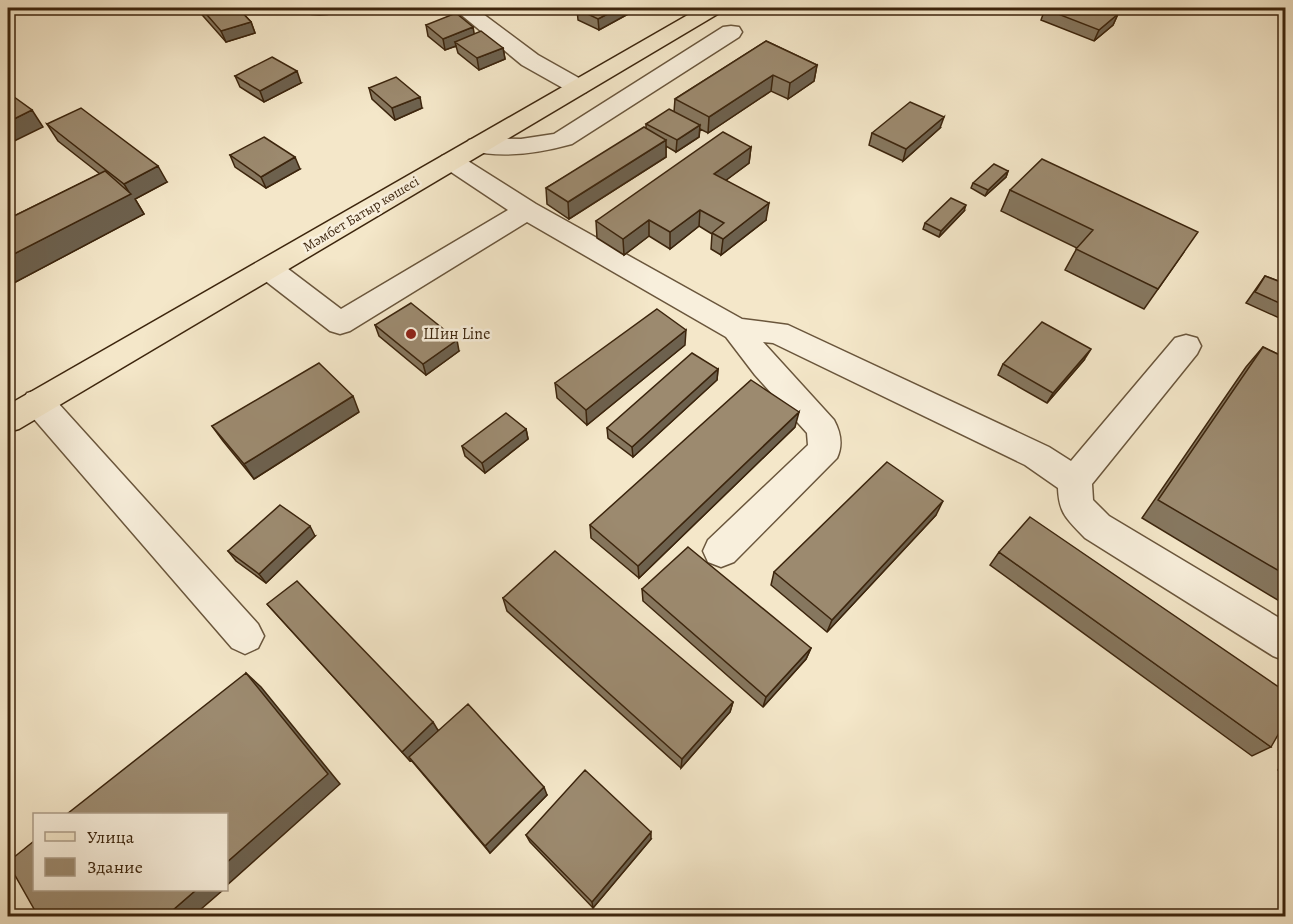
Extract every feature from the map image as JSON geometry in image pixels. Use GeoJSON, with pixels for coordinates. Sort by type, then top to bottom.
{"type":"FeatureCollection","features":[{"type":"Feature","properties":{"kind":"main road","name":"Мәмбет Батыр көшесі"},"geometry":{"type":"LineString","coordinates":[[8,420],[714,8]]}},
{"type":"Feature","properties":{"kind":"lane"},"geometry":{"type":"LineString","coordinates":[[312,8],[328,8]]}},
{"type":"Feature","properties":{"kind":"lane"},"geometry":{"type":"LineString","coordinates":[[462,8],[530,60],[578,87]]}},
{"type":"Feature","properties":{"kind":"lane"},"geometry":{"type":"LineString","coordinates":[[478,145],[521,147],[543,145],[563,139],[731,32]]}},
{"type":"Feature","properties":{"kind":"lane"},"geometry":{"type":"LineString","coordinates":[[451,161],[527,210],[736,329],[766,367],[823,429],[825,449],[721,551]]}},
{"type":"Feature","properties":{"kind":"lane"},"geometry":{"type":"LineString","coordinates":[[268,269],[340,322],[527,210]]}},
{"type":"Feature","properties":{"kind":"lane"},"geometry":{"type":"LineString","coordinates":[[736,329],[778,333],[1037,456],[1075,481]]}},
{"type":"Feature","properties":{"kind":"lane"},"geometry":{"type":"LineString","coordinates":[[1186,346],[1075,481],[1076,506],[1097,527],[1286,643]]}},
{"type":"Feature","properties":{"kind":"lane"},"geometry":{"type":"LineString","coordinates":[[38,402],[245,636]]}},
{"type":"Feature","properties":{"kind":"building"},"geometry":{"type":"Polygon","coordinates":[[[201,8],[238,8],[251,22],[221,31],[201,8]]]}},
{"type":"Feature","properties":{"kind":"building"},"geometry":{"type":"Polygon","coordinates":[[[619,8],[598,19],[577,9],[619,8]]]}},
{"type":"Feature","properties":{"kind":"building"},"geometry":{"type":"Polygon","coordinates":[[[1102,8],[1118,14],[1099,30],[1045,9],[1102,8]]]}},
{"type":"Feature","properties":{"kind":"building"},"geometry":{"type":"Polygon","coordinates":[[[456,13],[473,27],[443,39],[426,25],[456,13]]]}},
{"type":"Feature","properties":{"kind":"building"},"geometry":{"type":"Polygon","coordinates":[[[481,31],[503,48],[477,58],[455,42],[481,31]]]}},
{"type":"Feature","properties":{"kind":"building"},"geometry":{"type":"Polygon","coordinates":[[[766,41],[817,65],[790,83],[773,75],[709,117],[675,99],[766,41]]]}},
{"type":"Feature","properties":{"kind":"building"},"geometry":{"type":"Polygon","coordinates":[[[272,57],[297,71],[260,91],[235,76],[272,57]]]}},
{"type":"Feature","properties":{"kind":"building"},"geometry":{"type":"Polygon","coordinates":[[[396,77],[420,97],[392,108],[369,88],[396,77]]]}},
{"type":"Feature","properties":{"kind":"building"},"geometry":{"type":"Polygon","coordinates":[[[10,94],[32,110],[8,122],[8,95],[10,94]]]}},
{"type":"Feature","properties":{"kind":"building"},"geometry":{"type":"Polygon","coordinates":[[[910,102],[944,117],[906,149],[872,133],[910,102]]]}},
{"type":"Feature","properties":{"kind":"building"},"geometry":{"type":"Polygon","coordinates":[[[81,108],[158,166],[124,184],[47,124],[81,108]]]}},
{"type":"Feature","properties":{"kind":"building"},"geometry":{"type":"Polygon","coordinates":[[[669,109],[700,125],[677,140],[646,124],[669,109]]]}},
{"type":"Feature","properties":{"kind":"building"},"geometry":{"type":"Polygon","coordinates":[[[644,127],[666,140],[568,202],[546,188],[644,127]]]}},
{"type":"Feature","properties":{"kind":"building"},"geometry":{"type":"Polygon","coordinates":[[[723,132],[751,147],[714,174],[769,203],[723,239],[712,233],[724,223],[700,210],[670,232],[649,220],[623,239],[596,221],[723,132]]]}},
{"type":"Feature","properties":{"kind":"building"},"geometry":{"type":"Polygon","coordinates":[[[264,137],[295,157],[261,177],[230,155],[264,137]]]}},
{"type":"Feature","properties":{"kind":"building"},"geometry":{"type":"Polygon","coordinates":[[[1042,159],[1198,232],[1158,289],[1076,249],[1093,230],[1010,190],[1042,159]]]}},
{"type":"Feature","properties":{"kind":"building"},"geometry":{"type":"Polygon","coordinates":[[[994,164],[1008,171],[988,190],[973,183],[994,164]]]}},
{"type":"Feature","properties":{"kind":"building"},"geometry":{"type":"Polygon","coordinates":[[[105,171],[131,194],[8,257],[8,219],[105,171]]]}},
{"type":"Feature","properties":{"kind":"building"},"geometry":{"type":"Polygon","coordinates":[[[951,198],[966,205],[941,231],[925,223],[951,198]]]}},
{"type":"Feature","properties":{"kind":"building"},"geometry":{"type":"Polygon","coordinates":[[[1265,276],[1286,284],[1286,306],[1255,292],[1265,276]]]}},
{"type":"Feature","properties":{"kind":"building"},"geometry":{"type":"Polygon","coordinates":[[[411,303],[457,340],[423,364],[375,325],[411,303]]]}},
{"type":"Feature","properties":{"kind":"building"},"geometry":{"type":"Polygon","coordinates":[[[657,309],[686,330],[586,410],[555,383],[657,309]]]}},
{"type":"Feature","properties":{"kind":"building"},"geometry":{"type":"Polygon","coordinates":[[[1042,322],[1091,349],[1053,393],[1003,364],[1042,322]]]}},
{"type":"Feature","properties":{"kind":"building"},"geometry":{"type":"Polygon","coordinates":[[[1263,347],[1286,358],[1286,575],[1158,500],[1263,347]]]}},
{"type":"Feature","properties":{"kind":"building"},"geometry":{"type":"Polygon","coordinates":[[[692,353],[718,369],[632,447],[607,428],[692,353]]]}},
{"type":"Feature","properties":{"kind":"building"},"geometry":{"type":"Polygon","coordinates":[[[319,363],[353,396],[244,464],[212,426],[319,363]]]}},
{"type":"Feature","properties":{"kind":"building"},"geometry":{"type":"Polygon","coordinates":[[[751,380],[799,412],[638,566],[590,525],[751,380]]]}},
{"type":"Feature","properties":{"kind":"building"},"geometry":{"type":"Polygon","coordinates":[[[506,413],[526,429],[482,463],[462,446],[506,413]]]}},
{"type":"Feature","properties":{"kind":"building"},"geometry":{"type":"Polygon","coordinates":[[[887,462],[943,501],[832,620],[774,572],[887,462]]]}},
{"type":"Feature","properties":{"kind":"building"},"geometry":{"type":"Polygon","coordinates":[[[280,505],[310,526],[259,574],[228,551],[280,505]]]}},
{"type":"Feature","properties":{"kind":"building"},"geometry":{"type":"Polygon","coordinates":[[[1030,517],[1286,692],[1286,721],[1271,747],[999,552],[1030,517]]]}},
{"type":"Feature","properties":{"kind":"building"},"geometry":{"type":"Polygon","coordinates":[[[688,547],[811,648],[766,697],[642,589],[688,547]]]}},
{"type":"Feature","properties":{"kind":"building"},"geometry":{"type":"Polygon","coordinates":[[[555,551],[733,702],[682,759],[503,598],[555,551]]]}},
{"type":"Feature","properties":{"kind":"building"},"geometry":{"type":"Polygon","coordinates":[[[297,581],[433,722],[402,752],[267,604],[297,581]]]}},
{"type":"Feature","properties":{"kind":"building"},"geometry":{"type":"Polygon","coordinates":[[[246,673],[328,774],[228,861],[228,813],[68,813],[246,673]]]}},
{"type":"Feature","properties":{"kind":"building"},"geometry":{"type":"Polygon","coordinates":[[[468,704],[544,787],[485,846],[409,757],[468,704]]]}},
{"type":"Feature","properties":{"kind":"building"},"geometry":{"type":"Polygon","coordinates":[[[585,770],[651,832],[592,902],[526,835],[585,770]]]}},
{"type":"Feature","properties":{"kind":"building"},"geometry":{"type":"Polygon","coordinates":[[[33,842],[33,891],[195,891],[166,916],[38,916],[8,862],[33,842]]]}},
{"type":"Feature","properties":{"kind":"place","name":"Шин Line"},"geometry":{"type":"Point","coordinates":[411,334]}}]}
